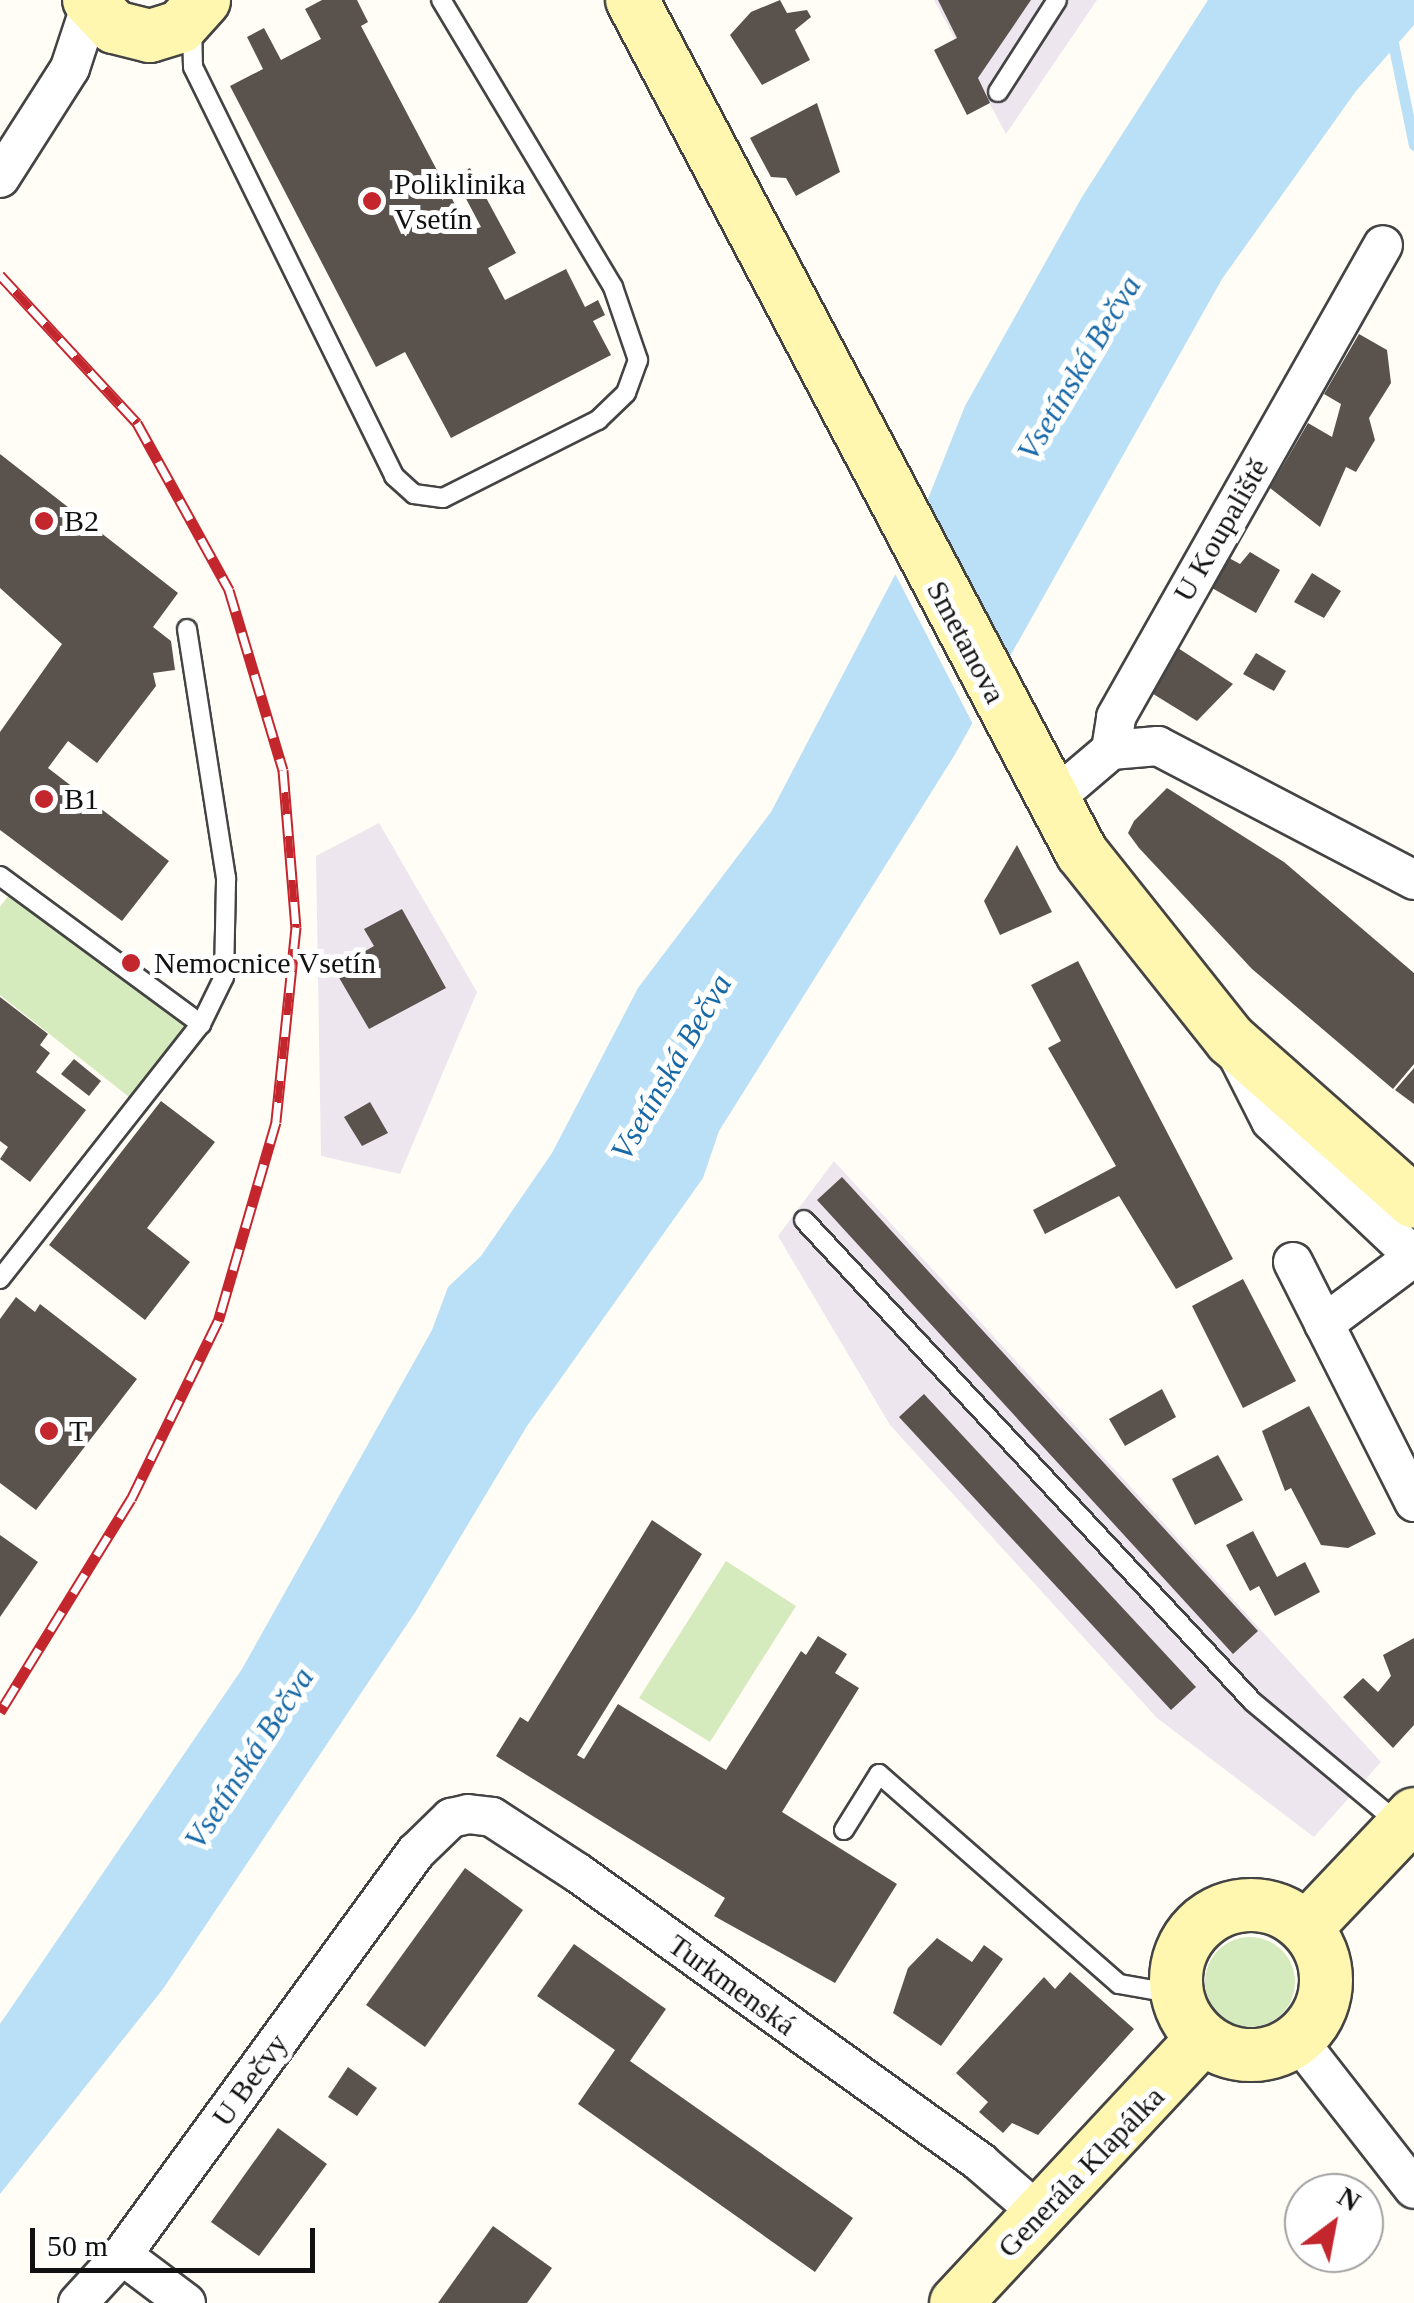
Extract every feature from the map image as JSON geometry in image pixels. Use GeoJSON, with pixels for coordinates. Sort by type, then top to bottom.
{"type":"FeatureCollection","features":[{"type":"Feature","properties":{"kind":"street","name":"Smetanova"},"geometry":{"type":"LineString","coordinates":[[632,0],[1050,802],[1142,936],[1231,1040],[1414,1202]]}},
{"type":"Feature","properties":{"kind":"street"},"geometry":{"type":"LineString","coordinates":[[0,178],[70,68],[150,22]]}},
{"type":"Feature","properties":{"kind":"street","name":"U Koupaliště"},"geometry":{"type":"LineString","coordinates":[[1112,750],[1122,706],[1383,244]]}},
{"type":"Feature","properties":{"kind":"street"},"geometry":{"type":"LineString","coordinates":[[1050,802],[1112,750],[1143,744],[1175,753],[1414,880]]}},
{"type":"Feature","properties":{"kind":"street"},"geometry":{"type":"LineString","coordinates":[[1231,1040],[1414,1166]]}},
{"type":"Feature","properties":{"kind":"street"},"geometry":{"type":"LineString","coordinates":[[1231,1040],[1272,1120],[1414,1256],[1324,1324]]}},
{"type":"Feature","properties":{"kind":"street"},"geometry":{"type":"LineString","coordinates":[[1293,1262],[1414,1502]]}},
{"type":"Feature","properties":{"kind":"street","name":"Turkmenská"},"geometry":{"type":"LineString","coordinates":[[416,1852],[451,1818],[492,1816],[981,2162],[1040,2214]]}},
{"type":"Feature","properties":{"kind":"street"},"geometry":{"type":"LineString","coordinates":[[1306,1928],[1408,1820]]}},
{"type":"Feature","properties":{"kind":"street","name":"U Bečvy"},"geometry":{"type":"LineString","coordinates":[[78,2303],[122,2256],[416,1852]]}},
{"type":"Feature","properties":{"kind":"street"},"geometry":{"type":"LineString","coordinates":[[1265,1906],[1306,1928],[1322,1951],[1326,1985],[1297,2039],[1247,2057],[1204,2038],[1176,1994],[1181,1952],[1221,1910],[1265,1906]]}},
{"type":"Feature","properties":{"kind":"street","name":"Generála Klapálka"},"geometry":{"type":"LineString","coordinates":[[956,2303],[1204,2038]]}},
{"type":"Feature","properties":{"kind":"street"},"geometry":{"type":"LineString","coordinates":[[1297,2039],[1414,2189]]}},
{"type":"Feature","properties":{"kind":"street"},"geometry":{"type":"LineString","coordinates":[[122,2256],[186,2303]]}},
{"type":"Feature","properties":{"kind":"lane"},"geometry":{"type":"LineString","coordinates":[[150,22],[394,476],[414,494],[460,494],[598,420],[636,371],[636,339],[613,287],[441,0]]}},
{"type":"Feature","properties":{"kind":"lane"},"geometry":{"type":"LineString","coordinates":[[998,92],[1057,0]]}},
{"type":"Feature","properties":{"kind":"lane"},"geometry":{"type":"LineString","coordinates":[[0,1279],[201,1024],[224,976],[226,878],[187,630]]}},
{"type":"Feature","properties":{"kind":"lane"},"geometry":{"type":"LineString","coordinates":[[0,876],[201,1024]]}},
{"type":"Feature","properties":{"kind":"lane"},"geometry":{"type":"LineString","coordinates":[[804,1220],[1253,1702],[1408,1820]]}},
{"type":"Feature","properties":{"kind":"lane"},"geometry":{"type":"LineString","coordinates":[[844,1830],[879,1774],[1118,1984],[1176,1994]]}},
{"type":"Feature","properties":{"kind":"shaded area"},"geometry":{"type":"Polygon","coordinates":[[[934,0],[1097,0],[1006,134],[934,0]]]}},
{"type":"Feature","properties":{"kind":"shaded area"},"geometry":{"type":"Polygon","coordinates":[[[379,823],[477,992],[400,1174],[321,1156],[316,856],[379,823]]]}},
{"type":"Feature","properties":{"kind":"shaded area"},"geometry":{"type":"Polygon","coordinates":[[[834,1161],[1381,1762],[1314,1837],[1157,1718],[890,1425],[778,1236],[834,1161]]]}},
{"type":"Feature","properties":{"kind":"green space"},"geometry":{"type":"Polygon","coordinates":[[[12,891],[201,1024],[138,1104],[0,995],[0,907],[12,891]]]}},
{"type":"Feature","properties":{"kind":"green space"},"geometry":{"type":"Polygon","coordinates":[[[726,1561],[796,1606],[710,1742],[639,1698],[726,1561]]]}},
{"type":"Feature","properties":{"kind":"green space"},"geometry":{"type":"Polygon","coordinates":[[[1250,1937],[1267,1940],[1282,1950],[1292,1965],[1292,1999],[1282,2014],[1267,2024],[1250,2027],[1233,2024],[1218,2014],[1208,1999],[1205,1982],[1208,1965],[1218,1950],[1233,1940],[1250,1937]]]}},
{"type":"Feature","properties":{"kind":"water","name":"Vsetínská Bečva"},"geometry":{"type":"Polygon","coordinates":[[[1208,0],[1414,0],[1414,25],[1356,91],[1222,279],[954,756],[719,1131],[703,1178],[527,1426],[416,1611],[163,1989],[0,2194],[0,2024],[242,1669],[432,1330],[448,1287],[481,1256],[552,1153],[638,988],[771,812],[906,554],[965,406],[1082,197],[1208,0]]]}},
{"type":"Feature","properties":{"kind":"pier"},"geometry":{"type":"Polygon","coordinates":[[[902,551],[1011,665],[975,728],[892,568],[902,551]]]}},
{"type":"Feature","properties":{"kind":"building","name":"Poliklinika Vsetín"},"geometry":{"type":"Polygon","coordinates":[[[322,0],[357,0],[368,22],[361,26],[469,231],[481,227],[454,176],[470,168],[516,253],[488,268],[505,300],[566,269],[585,307],[598,300],[605,315],[593,321],[611,355],[451,438],[405,352],[376,367],[230,86],[263,69],[247,37],[264,28],[281,60],[321,39],[305,9],[322,0]]]}},
{"type":"Feature","properties":{"kind":"building"},"geometry":{"type":"Polygon","coordinates":[[[780,0],[787,13],[807,10],[811,17],[795,30],[810,60],[762,85],[730,35],[751,12],[780,0]]]}},
{"type":"Feature","properties":{"kind":"building"},"geometry":{"type":"Polygon","coordinates":[[[938,0],[1031,0],[978,78],[990,103],[967,115],[934,50],[957,38],[938,0]]]}},
{"type":"Feature","properties":{"kind":"building"},"geometry":{"type":"Polygon","coordinates":[[[817,103],[840,172],[796,196],[786,178],[771,177],[750,138],[817,103]]]}},
{"type":"Feature","properties":{"kind":"building"},"geometry":{"type":"Polygon","coordinates":[[[1359,334],[1387,350],[1391,383],[1369,418],[1375,440],[1356,472],[1346,467],[1320,527],[1270,488],[1308,423],[1332,437],[1341,404],[1324,394],[1359,334]]]}},
{"type":"Feature","properties":{"kind":"building"},"geometry":{"type":"Polygon","coordinates":[[[0,454],[178,593],[153,627],[171,641],[175,670],[153,673],[156,686],[97,763],[68,741],[48,768],[169,861],[122,921],[0,830],[0,732],[62,644],[0,588],[0,454]]]}},
{"type":"Feature","properties":{"kind":"building"},"geometry":{"type":"Polygon","coordinates":[[[1250,552],[1280,570],[1256,613],[1212,588],[1229,558],[1240,564],[1250,552]]]}},
{"type":"Feature","properties":{"kind":"building"},"geometry":{"type":"Polygon","coordinates":[[[1312,573],[1341,591],[1324,618],[1294,602],[1312,573]]]}},
{"type":"Feature","properties":{"kind":"building"},"geometry":{"type":"Polygon","coordinates":[[[1178,648],[1233,684],[1197,721],[1150,692],[1178,648]]]}},
{"type":"Feature","properties":{"kind":"building"},"geometry":{"type":"Polygon","coordinates":[[[1256,653],[1286,671],[1274,691],[1243,674],[1256,653]]]}},
{"type":"Feature","properties":{"kind":"building"},"geometry":{"type":"Polygon","coordinates":[[[1167,788],[1284,862],[1414,973],[1414,1064],[1393,1089],[1252,969],[1139,848],[1128,833],[1134,821],[1167,788]]]}},
{"type":"Feature","properties":{"kind":"building"},"geometry":{"type":"Polygon","coordinates":[[[1017,845],[1052,912],[1000,935],[984,901],[1017,845]]]}},
{"type":"Feature","properties":{"kind":"building"},"geometry":{"type":"Polygon","coordinates":[[[402,909],[446,988],[369,1029],[334,969],[374,946],[364,929],[402,909]]]}},
{"type":"Feature","properties":{"kind":"building"},"geometry":{"type":"Polygon","coordinates":[[[1078,961],[1233,1259],[1176,1289],[1119,1196],[1045,1234],[1033,1210],[1116,1166],[1048,1048],[1061,1041],[1031,985],[1078,961]]]}},
{"type":"Feature","properties":{"kind":"building"},"geometry":{"type":"Polygon","coordinates":[[[0,997],[48,1034],[40,1045],[50,1053],[36,1072],[86,1110],[30,1182],[0,1159],[8,1147],[0,1141],[0,997]]]}},
{"type":"Feature","properties":{"kind":"building"},"geometry":{"type":"Polygon","coordinates":[[[74,1059],[101,1081],[89,1096],[61,1074],[74,1059]]]}},
{"type":"Feature","properties":{"kind":"building"},"geometry":{"type":"Polygon","coordinates":[[[1414,1068],[1414,1104],[1395,1090],[1414,1068]]]}},
{"type":"Feature","properties":{"kind":"building"},"geometry":{"type":"Polygon","coordinates":[[[161,1101],[215,1142],[147,1228],[190,1262],[145,1320],[49,1245],[161,1101]]]}},
{"type":"Feature","properties":{"kind":"building"},"geometry":{"type":"Polygon","coordinates":[[[370,1102],[388,1133],[362,1146],[344,1117],[370,1102]]]}},
{"type":"Feature","properties":{"kind":"building"},"geometry":{"type":"Polygon","coordinates":[[[842,1177],[1258,1631],[1233,1654],[817,1200],[842,1177]]]}},
{"type":"Feature","properties":{"kind":"building"},"geometry":{"type":"Polygon","coordinates":[[[1243,1279],[1296,1381],[1243,1408],[1192,1306],[1243,1279]]]}},
{"type":"Feature","properties":{"kind":"building","name":"T"},"geometry":{"type":"Polygon","coordinates":[[[16,1297],[35,1312],[40,1304],[137,1379],[36,1510],[0,1483],[0,1319],[16,1297]]]}},
{"type":"Feature","properties":{"kind":"building"},"geometry":{"type":"Polygon","coordinates":[[[1162,1389],[1176,1417],[1125,1446],[1109,1419],[1162,1389]]]}},
{"type":"Feature","properties":{"kind":"building"},"geometry":{"type":"Polygon","coordinates":[[[924,1394],[1196,1687],[1171,1710],[899,1417],[924,1394]]]}},
{"type":"Feature","properties":{"kind":"building"},"geometry":{"type":"Polygon","coordinates":[[[1309,1406],[1376,1534],[1348,1548],[1321,1545],[1291,1488],[1285,1491],[1262,1431],[1309,1406]]]}},
{"type":"Feature","properties":{"kind":"building"},"geometry":{"type":"Polygon","coordinates":[[[1218,1455],[1243,1500],[1195,1525],[1172,1479],[1218,1455]]]}},
{"type":"Feature","properties":{"kind":"building"},"geometry":{"type":"Polygon","coordinates":[[[652,1520],[702,1554],[577,1755],[584,1759],[618,1704],[726,1770],[801,1651],[806,1655],[818,1636],[847,1654],[835,1673],[859,1688],[782,1812],[897,1884],[835,1983],[714,1916],[725,1898],[496,1756],[520,1717],[528,1722],[652,1520]]]}},
{"type":"Feature","properties":{"kind":"building"},"geometry":{"type":"Polygon","coordinates":[[[1253,1531],[1277,1577],[1305,1562],[1320,1592],[1275,1616],[1259,1586],[1250,1591],[1226,1545],[1253,1531]]]}},
{"type":"Feature","properties":{"kind":"building"},"geometry":{"type":"Polygon","coordinates":[[[0,1535],[38,1562],[0,1617],[0,1535]]]}},
{"type":"Feature","properties":{"kind":"building"},"geometry":{"type":"Polygon","coordinates":[[[1414,1638],[1414,1725],[1393,1748],[1343,1697],[1363,1678],[1378,1692],[1391,1676],[1383,1655],[1414,1638]]]}},
{"type":"Feature","properties":{"kind":"building"},"geometry":{"type":"Polygon","coordinates":[[[465,1868],[523,1910],[425,2047],[366,2005],[465,1868]]]}},
{"type":"Feature","properties":{"kind":"building"},"geometry":{"type":"Polygon","coordinates":[[[937,1938],[972,1962],[984,1945],[1003,1959],[941,2046],[893,2013],[908,1968],[937,1938]]]}},
{"type":"Feature","properties":{"kind":"building"},"geometry":{"type":"Polygon","coordinates":[[[574,1944],[666,2009],[630,2061],[853,2218],[815,2272],[578,2104],[615,2050],[537,1996],[574,1944]]]}},
{"type":"Feature","properties":{"kind":"building"},"geometry":{"type":"Polygon","coordinates":[[[1070,1972],[1134,2029],[1038,2135],[1012,2123],[1003,2133],[979,2112],[988,2102],[956,2073],[1044,1977],[1055,1989],[1070,1972]]]}},
{"type":"Feature","properties":{"kind":"building"},"geometry":{"type":"Polygon","coordinates":[[[348,2067],[377,2088],[357,2116],[328,2097],[348,2067]]]}},
{"type":"Feature","properties":{"kind":"building"},"geometry":{"type":"Polygon","coordinates":[[[278,2128],[327,2164],[259,2256],[211,2222],[278,2128]]]}},
{"type":"Feature","properties":{"kind":"building"},"geometry":{"type":"Polygon","coordinates":[[[493,2226],[552,2268],[527,2303],[438,2303],[493,2226]]]}},
{"type":"Feature","properties":{"kind":"waterway"},"geometry":{"type":"LineString","coordinates":[[1392,38],[1414,145]]}},
{"type":"Feature","properties":{"kind":"railway"},"geometry":{"type":"LineString","coordinates":[[0,275],[137,423],[229,590],[283,770],[296,927],[276,1122],[218,1321],[131,1499],[0,1712]]}},
{"type":"Feature","properties":{"kind":"place","name":"Poliklinika Vsetín"},"geometry":{"type":"Point","coordinates":[372,201]}},
{"type":"Feature","properties":{"kind":"place","name":"B2"},"geometry":{"type":"Point","coordinates":[44,521]}},
{"type":"Feature","properties":{"kind":"place","name":"B1"},"geometry":{"type":"Point","coordinates":[44,799]}},
{"type":"Feature","properties":{"kind":"place","name":"Nemocnice Vsetín"},"geometry":{"type":"Point","coordinates":[131,963]}},
{"type":"Feature","properties":{"kind":"place","name":"T"},"geometry":{"type":"Point","coordinates":[49,1431]}}]}
